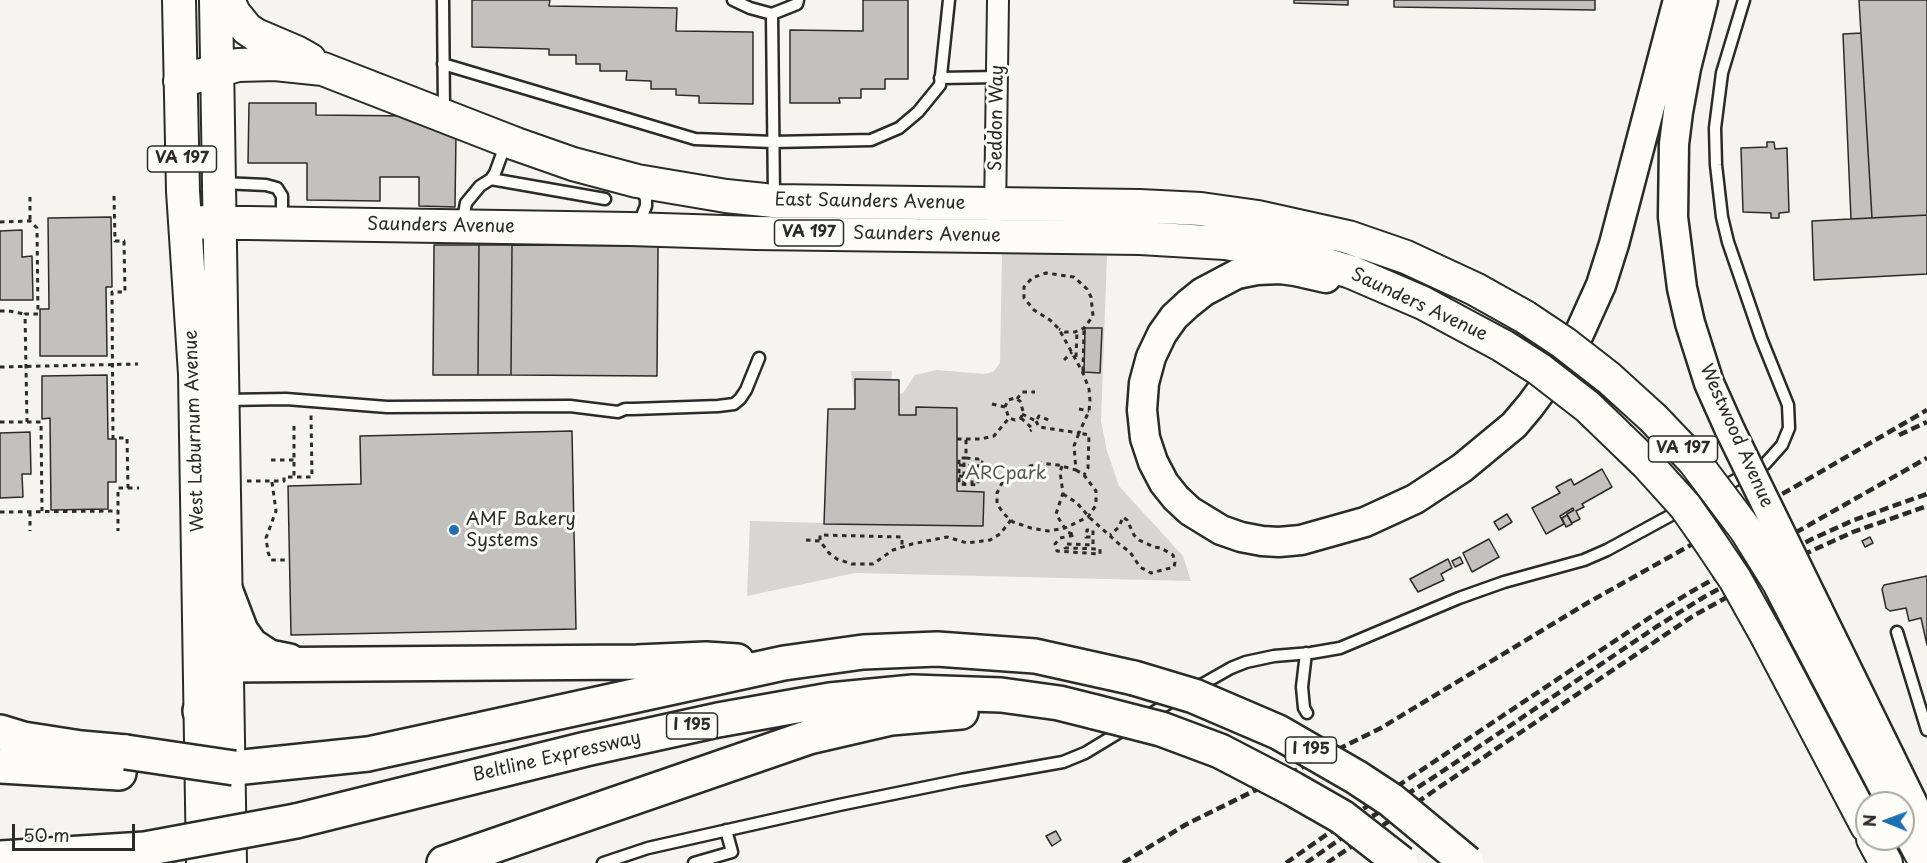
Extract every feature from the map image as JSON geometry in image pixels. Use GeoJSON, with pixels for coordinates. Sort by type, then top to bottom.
{"type":"FeatureCollection","features":[{"type":"Feature","properties":{"kind":"highway"},"geometry":{"type":"LineString","coordinates":[[225,589],[241,631],[251,645],[268,657],[306,665]]}},
{"type":"Feature","properties":{"kind":"highway","name":"I 195"},"geometry":{"type":"LineString","coordinates":[[127,763],[234,768],[368,754],[784,663],[863,652],[937,649],[1035,656],[1134,678],[1194,696],[1278,732],[1391,800],[1467,863]]}},
{"type":"Feature","properties":{"kind":"highway"},"geometry":{"type":"LineString","coordinates":[[200,711],[212,679],[226,665],[590,663],[705,659],[784,663]]}},
{"type":"Feature","properties":{"kind":"highway","name":"Beltline Expressway"},"geometry":{"type":"LineString","coordinates":[[145,849],[296,821],[586,749],[718,720],[830,700],[913,692],[1001,695],[1059,703],[1161,729],[1220,751],[1293,789],[1342,817],[1401,863]]}},
{"type":"Feature","properties":{"kind":"highway"},"geometry":{"type":"LineString","coordinates":[[444,863],[809,737],[891,718],[964,711],[1095,712]]}},
{"type":"Feature","properties":{"kind":"highway"},"geometry":{"type":"LineString","coordinates":[[0,732],[23,739],[81,748],[127,763]]}},
{"type":"Feature","properties":{"kind":"highway"},"geometry":{"type":"LineString","coordinates":[[0,766],[127,763]]}},
{"type":"Feature","properties":{"kind":"highway"},"geometry":{"type":"LineString","coordinates":[[0,858],[145,849]]}},
{"type":"Feature","properties":{"kind":"highway"},"geometry":{"type":"LineString","coordinates":[[87,863],[145,849]]}},
{"type":"Feature","properties":{"kind":"main road","name":"West Laburnum Avenue"},"geometry":{"type":"LineString","coordinates":[[179,0],[185,222],[208,400]]}},
{"type":"Feature","properties":{"kind":"main road","name":"West Laburnum Avenue"},"geometry":{"type":"LineString","coordinates":[[203,863],[200,711],[211,534],[208,400],[220,223],[216,0]]}},
{"type":"Feature","properties":{"kind":"main road","name":"VA 197"},"geometry":{"type":"LineString","coordinates":[[228,0],[234,13],[247,29],[296,52],[323,69]]}},
{"type":"Feature","properties":{"kind":"main road"},"geometry":{"type":"LineString","coordinates":[[1424,303],[1309,273],[1280,269],[1237,274],[1203,292],[1174,317],[1162,334],[1150,357],[1144,383],[1142,410],[1145,438],[1153,462],[1164,483],[1190,511],[1221,530],[1262,541],[1301,540],[1365,522],[1415,499],[1462,468],[1514,425],[1562,363],[1578,336],[1601,285],[1614,244],[1678,0]]}},
{"type":"Feature","properties":{"kind":"main road","name":"Westwood Avenue"},"geometry":{"type":"LineString","coordinates":[[1703,0],[1686,68],[1674,144],[1673,217],[1680,279],[1690,323],[1709,382],[1808,614],[1889,791]]}},
{"type":"Feature","properties":{"kind":"main road","name":"East Saunders Avenue"},"geometry":{"type":"LineString","coordinates":[[180,81],[238,64],[275,64],[323,69],[573,164],[637,181],[690,191],[774,201],[1179,208],[1230,212],[1347,237],[1406,257],[1475,289],[1525,317],[1564,343],[1609,378],[1653,418],[1694,461],[1730,506],[1779,583],[1808,614]]}},
{"type":"Feature","properties":{"kind":"main road","name":"Saunders Avenue"},"geometry":{"type":"LineString","coordinates":[[185,222],[1140,238],[1225,243],[1290,254],[1342,269],[1424,303],[1503,346],[1539,369],[1588,407],[1647,464],[1674,493],[1704,532],[1735,579],[1855,803]]}},
{"type":"Feature","properties":{"kind":"main road","name":"West Laburnum Avenue"},"geometry":{"type":"LineString","coordinates":[[211,534],[225,589],[230,863]]}},
{"type":"Feature","properties":{"kind":"main road","name":"Westwood Avenue"},"geometry":{"type":"LineString","coordinates":[[1808,614],[1913,804],[1927,843]]}},
{"type":"Feature","properties":{"kind":"main road"},"geometry":{"type":"LineString","coordinates":[[1915,842],[1926,863]]}},
{"type":"Feature","properties":{"kind":"street","name":"Seddon Way"},"geometry":{"type":"LineString","coordinates":[[994,236],[998,0]]}},
{"type":"Feature","properties":{"kind":"lane"},"geometry":{"type":"LineString","coordinates":[[443,0],[444,116]]}},
{"type":"Feature","properties":{"kind":"lane"},"geometry":{"type":"LineString","coordinates":[[733,0],[772,14],[796,4],[798,0]]}},
{"type":"Feature","properties":{"kind":"lane"},"geometry":{"type":"LineString","coordinates":[[443,64],[695,139],[773,142],[871,140],[899,128],[918,112],[939,85],[949,0]]}},
{"type":"Feature","properties":{"kind":"lane"},"geometry":{"type":"LineString","coordinates":[[603,863],[648,848],[726,830],[896,793],[1063,762],[1085,753],[1231,668],[1274,656],[1340,648],[1493,586],[1584,560],[1607,550],[1765,464],[1782,445],[1789,428],[1788,405],[1761,338],[1728,242],[1722,217],[1716,165],[1715,128],[1722,73],[1744,0]]}},
{"type":"Feature","properties":{"kind":"lane"},"geometry":{"type":"LineString","coordinates":[[772,14],[774,201]]}},
{"type":"Feature","properties":{"kind":"lane"},"geometry":{"type":"LineString","coordinates":[[940,78],[998,77]]}},
{"type":"Feature","properties":{"kind":"lane"},"geometry":{"type":"LineString","coordinates":[[462,227],[466,203],[495,173],[507,140]]}},
{"type":"Feature","properties":{"kind":"lane"},"geometry":{"type":"LineString","coordinates":[[491,179],[604,198]]}},
{"type":"Feature","properties":{"kind":"lane"},"geometry":{"type":"LineString","coordinates":[[630,229],[641,218],[646,206],[644,193],[637,181]]}},
{"type":"Feature","properties":{"kind":"lane"},"geometry":{"type":"LineString","coordinates":[[219,183],[266,184],[277,188],[282,195],[282,224]]}},
{"type":"Feature","properties":{"kind":"lane"},"geometry":{"type":"LineString","coordinates":[[208,400],[286,399],[387,407],[570,406],[618,412],[625,409],[718,406],[734,404],[741,399],[759,358]]}},
{"type":"Feature","properties":{"kind":"lane"},"geometry":{"type":"LineString","coordinates":[[1897,632],[1927,730]]}},
{"type":"Feature","properties":{"kind":"lane"},"geometry":{"type":"LineString","coordinates":[[1306,653],[1302,687],[1304,708],[1307,713]]}},
{"type":"Feature","properties":{"kind":"lane"},"geometry":{"type":"LineString","coordinates":[[694,863],[732,852],[726,830]]}},
{"type":"Feature","properties":{"kind":"path"},"geometry":{"type":"LineString","coordinates":[[114,196],[115,241],[124,241],[125,291],[112,292],[113,438],[127,438],[128,488]]}},
{"type":"Feature","properties":{"kind":"path"},"geometry":{"type":"LineString","coordinates":[[0,311],[38,314],[37,228],[30,221],[30,197]]}},
{"type":"Feature","properties":{"kind":"path"},"geometry":{"type":"LineString","coordinates":[[0,222],[30,221]]}},
{"type":"Feature","properties":{"kind":"path"},"geometry":{"type":"LineString","coordinates":[[1046,273],[1074,277],[1087,289],[1091,297],[1093,316],[1084,328],[1077,331],[1065,332],[1059,328],[1034,310],[1024,298],[1024,287],[1032,278],[1046,273]]}},
{"type":"Feature","properties":{"kind":"path"},"geometry":{"type":"LineString","coordinates":[[25,314],[27,422]]}},
{"type":"Feature","properties":{"kind":"path"},"geometry":{"type":"LineString","coordinates":[[1059,328],[1089,389],[1089,411],[1074,446],[1076,470]]}},
{"type":"Feature","properties":{"kind":"path"},"geometry":{"type":"LineString","coordinates":[[1083,373],[1084,328]]}},
{"type":"Feature","properties":{"kind":"path"},"geometry":{"type":"LineString","coordinates":[[1076,359],[1077,331]]}},
{"type":"Feature","properties":{"kind":"path"},"geometry":{"type":"LineString","coordinates":[[1064,360],[1072,351]]}},
{"type":"Feature","properties":{"kind":"path"},"geometry":{"type":"LineString","coordinates":[[0,367],[138,364]]}},
{"type":"Feature","properties":{"kind":"path"},"geometry":{"type":"LineString","coordinates":[[1017,399],[1022,392],[1035,392]]}},
{"type":"Feature","properties":{"kind":"path"},"geometry":{"type":"LineString","coordinates":[[1015,398],[1020,401],[1023,411],[1021,416],[1015,420],[1009,418],[1005,407],[1008,400],[1015,398]]}},
{"type":"Feature","properties":{"kind":"path"},"geometry":{"type":"LineString","coordinates":[[992,404],[1005,407]]}},
{"type":"Feature","properties":{"kind":"path"},"geometry":{"type":"LineString","coordinates":[[1079,409],[1089,411]]}},
{"type":"Feature","properties":{"kind":"path"},"geometry":{"type":"LineString","coordinates":[[244,482],[284,481],[284,477],[312,477],[311,415]]}},
{"type":"Feature","properties":{"kind":"path"},"geometry":{"type":"LineString","coordinates":[[1021,416],[1036,422],[1039,427],[1050,430],[1072,430],[1089,435],[1088,468],[1084,475]]}},
{"type":"Feature","properties":{"kind":"path"},"geometry":{"type":"LineString","coordinates":[[1021,416],[1033,429],[1030,431]]}},
{"type":"Feature","properties":{"kind":"path"},"geometry":{"type":"LineString","coordinates":[[1036,422],[1039,416],[1051,421]]}},
{"type":"Feature","properties":{"kind":"path"},"geometry":{"type":"LineString","coordinates":[[957,439],[981,439],[994,436],[1009,418]]}},
{"type":"Feature","properties":{"kind":"path"},"geometry":{"type":"LineString","coordinates":[[0,422],[41,422],[42,511]]}},
{"type":"Feature","properties":{"kind":"path"},"geometry":{"type":"LineString","coordinates":[[294,426],[294,477]]}},
{"type":"Feature","properties":{"kind":"path"},"geometry":{"type":"LineString","coordinates":[[966,439],[964,466],[959,484],[978,485],[978,480],[982,481],[982,477]]}},
{"type":"Feature","properties":{"kind":"path"},"geometry":{"type":"LineString","coordinates":[[962,476],[959,458],[978,459],[978,462],[982,462],[982,466]]}},
{"type":"Feature","properties":{"kind":"path"},"geometry":{"type":"LineString","coordinates":[[972,459],[972,485]]}},
{"type":"Feature","properties":{"kind":"path"},"geometry":{"type":"LineString","coordinates":[[271,460],[294,460]]}},
{"type":"Feature","properties":{"kind":"path"},"geometry":{"type":"LineString","coordinates":[[1040,463],[1076,470],[1084,475],[1096,491],[1096,505],[1080,522],[1048,531],[1031,528],[1011,520],[997,504],[997,493],[1004,479],[1017,470],[1040,463]]}},
{"type":"Feature","properties":{"kind":"path"},"geometry":{"type":"LineString","coordinates":[[959,465],[989,466],[989,477],[962,476]]}},
{"type":"Feature","properties":{"kind":"path"},"geometry":{"type":"LineString","coordinates":[[1062,466],[1060,472],[1063,494],[1056,514],[1067,532],[1076,535],[1060,538],[1055,544],[1057,551],[1100,554],[1100,549],[1065,548],[1066,544],[1093,545],[1093,537]]}},
{"type":"Feature","properties":{"kind":"path"},"geometry":{"type":"LineString","coordinates":[[272,481],[276,511],[267,538],[268,552],[271,560],[290,560]]}},
{"type":"Feature","properties":{"kind":"path"},"geometry":{"type":"LineString","coordinates":[[118,531],[118,488],[139,488]]}},
{"type":"Feature","properties":{"kind":"path"},"geometry":{"type":"LineString","coordinates":[[1063,494],[1077,502],[1110,536],[1130,552],[1140,567],[1146,571],[1151,573],[1174,567],[1176,562],[1173,555],[1139,540],[1123,517],[1119,527],[1110,536]]}},
{"type":"Feature","properties":{"kind":"path"},"geometry":{"type":"LineString","coordinates":[[0,512],[118,511]]}},
{"type":"Feature","properties":{"kind":"path"},"geometry":{"type":"LineString","coordinates":[[30,512],[30,531]]}},
{"type":"Feature","properties":{"kind":"path"},"geometry":{"type":"LineString","coordinates":[[902,546],[902,537],[820,535],[820,541],[837,559],[852,564],[873,564],[902,546],[947,537],[967,543],[990,540],[1000,534],[1011,520]]}},
{"type":"Feature","properties":{"kind":"path"},"geometry":{"type":"LineString","coordinates":[[806,540],[820,541]]}},
{"type":"Feature","properties":{"kind":"green space","name":"ARCpark"},"geometry":{"type":"Polygon","coordinates":[[[1002,253],[1107,256],[1101,421],[1107,451],[1119,486],[1183,556],[1191,581],[855,573],[747,596],[750,521],[824,523],[828,409],[855,409],[851,371],[892,371],[891,396],[903,393],[915,375],[937,370],[986,374],[994,371],[1000,363],[1002,253]]]}},
{"type":"Feature","properties":{"kind":"building"},"geometry":{"type":"Polygon","coordinates":[[[472,0],[550,0],[549,6],[677,8],[676,31],[753,32],[753,104],[699,103],[699,96],[676,95],[676,89],[651,89],[651,81],[626,80],[627,71],[600,71],[600,64],[576,64],[576,55],[549,55],[549,49],[472,47],[472,0]]]}},
{"type":"Feature","properties":{"kind":"building"},"geometry":{"type":"Polygon","coordinates":[[[863,0],[908,0],[908,79],[885,79],[885,89],[861,89],[861,98],[839,98],[840,103],[790,103],[790,30],[863,31],[863,0]]]}},
{"type":"Feature","properties":{"kind":"building"},"geometry":{"type":"Polygon","coordinates":[[[1294,0],[1348,0],[1348,5],[1294,3],[1294,0]]]}},
{"type":"Feature","properties":{"kind":"building"},"geometry":{"type":"Polygon","coordinates":[[[1394,0],[1595,0],[1595,10],[1394,7],[1394,0]]]}},
{"type":"Feature","properties":{"kind":"building"},"geometry":{"type":"Polygon","coordinates":[[[1859,0],[1927,0],[1927,215],[1872,218],[1859,0]]]}},
{"type":"Feature","properties":{"kind":"building"},"geometry":{"type":"Polygon","coordinates":[[[1861,33],[1872,218],[1851,219],[1843,34],[1861,33]]]}},
{"type":"Feature","properties":{"kind":"building"},"geometry":{"type":"Polygon","coordinates":[[[249,103],[316,103],[316,115],[412,116],[456,134],[455,207],[419,206],[419,177],[380,177],[380,201],[307,200],[307,163],[248,163],[249,103]]]}},
{"type":"Feature","properties":{"kind":"building"},"geometry":{"type":"Polygon","coordinates":[[[1767,142],[1774,142],[1775,149],[1787,148],[1789,212],[1779,213],[1779,218],[1771,218],[1771,213],[1743,212],[1741,148],[1767,147],[1767,142]]]}},
{"type":"Feature","properties":{"kind":"building"},"geometry":{"type":"Polygon","coordinates":[[[1927,215],[1927,274],[1814,280],[1812,221],[1927,215]]]}},
{"type":"Feature","properties":{"kind":"building"},"geometry":{"type":"Polygon","coordinates":[[[111,217],[112,287],[106,287],[107,356],[40,356],[40,309],[49,309],[48,218],[111,217]]]}},
{"type":"Feature","properties":{"kind":"building"},"geometry":{"type":"Polygon","coordinates":[[[22,230],[22,257],[32,256],[33,300],[0,300],[0,231],[22,230]]]}},
{"type":"Feature","properties":{"kind":"building"},"geometry":{"type":"Polygon","coordinates":[[[434,245],[479,245],[478,375],[433,375],[434,245]]]}},
{"type":"Feature","properties":{"kind":"building"},"geometry":{"type":"Polygon","coordinates":[[[479,245],[512,245],[511,375],[478,375],[479,245]]]}},
{"type":"Feature","properties":{"kind":"building"},"geometry":{"type":"Polygon","coordinates":[[[512,245],[658,246],[657,376],[511,375],[512,245]]]}},
{"type":"Feature","properties":{"kind":"building"},"geometry":{"type":"Polygon","coordinates":[[[1085,328],[1102,328],[1100,373],[1084,372],[1085,328]]]}},
{"type":"Feature","properties":{"kind":"building"},"geometry":{"type":"Polygon","coordinates":[[[107,375],[108,439],[116,439],[116,482],[108,482],[108,509],[51,510],[50,418],[42,419],[42,376],[107,375]]]}},
{"type":"Feature","properties":{"kind":"building"},"geometry":{"type":"Polygon","coordinates":[[[855,379],[899,380],[899,415],[916,415],[916,407],[957,408],[957,491],[984,492],[983,526],[824,524],[828,409],[855,409],[855,379]]]}},
{"type":"Feature","properties":{"kind":"building"},"geometry":{"type":"Polygon","coordinates":[[[572,431],[576,629],[291,635],[288,486],[361,484],[360,436],[572,431]]]}},
{"type":"Feature","properties":{"kind":"building"},"geometry":{"type":"Polygon","coordinates":[[[30,432],[31,474],[22,474],[23,497],[0,498],[0,433],[30,432]]]}},
{"type":"Feature","properties":{"kind":"building"},"geometry":{"type":"Polygon","coordinates":[[[1602,469],[1612,487],[1582,504],[1584,507],[1576,511],[1580,519],[1572,523],[1567,514],[1574,510],[1573,508],[1560,516],[1564,524],[1546,534],[1532,508],[1560,493],[1556,487],[1571,479],[1574,485],[1602,469]]]}},
{"type":"Feature","properties":{"kind":"building"},"geometry":{"type":"Polygon","coordinates":[[[1507,514],[1512,522],[1499,530],[1494,522],[1507,514]]]}},
{"type":"Feature","properties":{"kind":"building"},"geometry":{"type":"Polygon","coordinates":[[[1567,515],[1572,524],[1566,527],[1562,518],[1567,515]]]}},
{"type":"Feature","properties":{"kind":"building"},"geometry":{"type":"Polygon","coordinates":[[[1870,537],[1873,543],[1865,547],[1862,541],[1870,537]]]}},
{"type":"Feature","properties":{"kind":"building"},"geometry":{"type":"Polygon","coordinates":[[[1489,539],[1499,557],[1472,572],[1463,553],[1489,539]]]}},
{"type":"Feature","properties":{"kind":"building"},"geometry":{"type":"Polygon","coordinates":[[[1460,557],[1463,563],[1455,567],[1452,561],[1460,557]]]}},
{"type":"Feature","properties":{"kind":"building"},"geometry":{"type":"Polygon","coordinates":[[[1448,559],[1452,568],[1441,574],[1444,580],[1418,592],[1410,579],[1448,559]]]}},
{"type":"Feature","properties":{"kind":"building"},"geometry":{"type":"Polygon","coordinates":[[[1927,576],[1927,645],[1921,618],[1909,621],[1906,608],[1890,611],[1886,608],[1882,589],[1884,585],[1927,576]]]}},
{"type":"Feature","properties":{"kind":"building"},"geometry":{"type":"Polygon","coordinates":[[[1056,831],[1061,840],[1052,846],[1046,836],[1056,831]]]}},
{"type":"Feature","properties":{"kind":"railway"},"geometry":{"type":"LineString","coordinates":[[1123,863],[1185,825],[1381,728],[1589,602],[1927,410]]}},
{"type":"Feature","properties":{"kind":"railway"},"geometry":{"type":"LineString","coordinates":[[1899,435],[1927,422]]}},
{"type":"Feature","properties":{"kind":"railway"},"geometry":{"type":"LineString","coordinates":[[1286,863],[1652,616],[1927,458]]}},
{"type":"Feature","properties":{"kind":"railway"},"geometry":{"type":"LineString","coordinates":[[1306,863],[1373,816],[1704,597],[1812,539],[1854,520],[1927,494]]}},
{"type":"Feature","properties":{"kind":"railway"},"geometry":{"type":"LineString","coordinates":[[1327,863],[1693,616],[1809,552],[1853,532],[1927,506]]}},
{"type":"Feature","properties":{"kind":"place","name":"AMF Bakery Systems"},"geometry":{"type":"Point","coordinates":[454,530]}}]}
